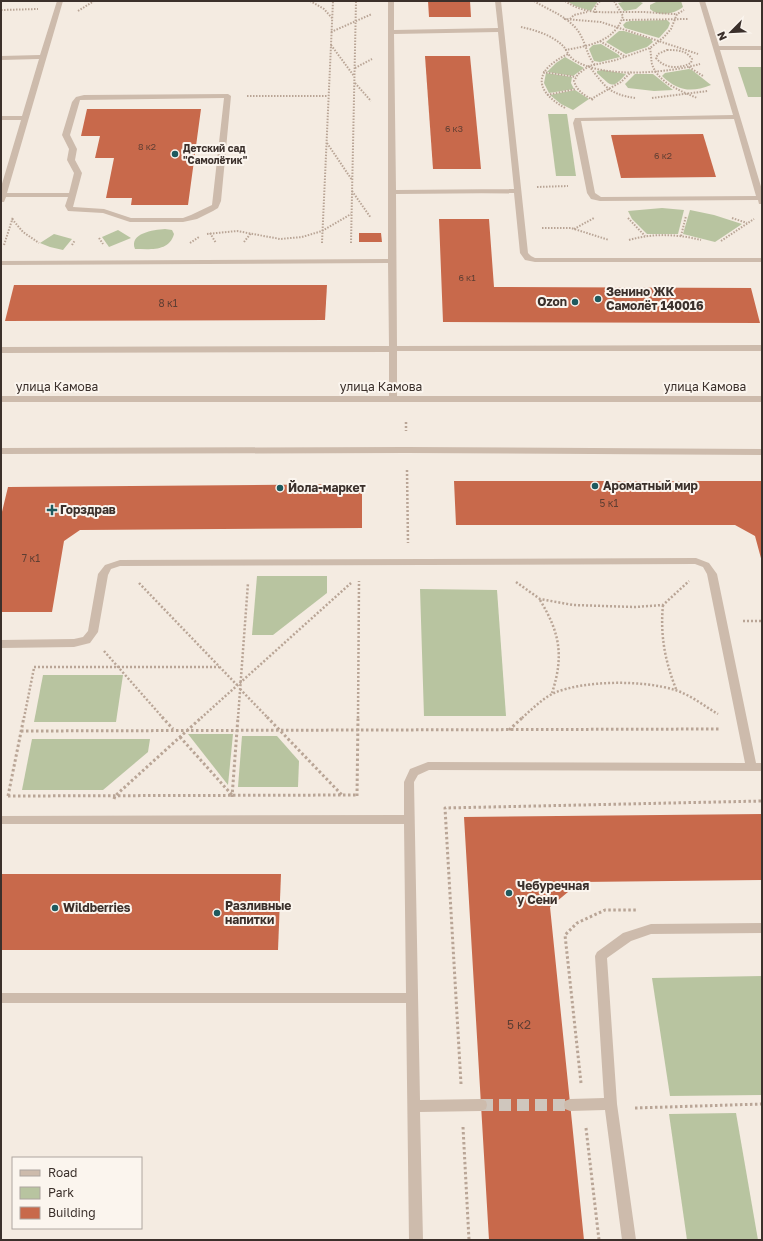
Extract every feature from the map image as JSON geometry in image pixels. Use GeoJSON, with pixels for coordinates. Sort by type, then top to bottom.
{"type":"FeatureCollection","features":[{"type":"Feature","properties":{"kind":"street"},"geometry":{"type":"LineString","coordinates":[[60,1],[2,197],[72,195]]}},
{"type":"Feature","properties":{"kind":"street"},"geometry":{"type":"LineString","coordinates":[[498,1],[524,253],[528,258],[535,260],[762,260]]}},
{"type":"Feature","properties":{"kind":"street"},"geometry":{"type":"LineString","coordinates":[[391,4],[393,399]]}},
{"type":"Feature","properties":{"kind":"street"},"geometry":{"type":"LineString","coordinates":[[703,4],[737,117],[761,200],[600,199],[590,194],[576,116],[614,118],[737,117]]}},
{"type":"Feature","properties":{"kind":"street"},"geometry":{"type":"LineString","coordinates":[[391,32],[501,28]]}},
{"type":"Feature","properties":{"kind":"street"},"geometry":{"type":"LineString","coordinates":[[716,48],[762,48]]}},
{"type":"Feature","properties":{"kind":"street"},"geometry":{"type":"LineString","coordinates":[[1,58],[44,58]]}},
{"type":"Feature","properties":{"kind":"street"},"geometry":{"type":"LineString","coordinates":[[228,96],[215,206],[194,217],[182,220],[130,220],[104,211],[71,210],[69,206],[72,195],[78,173],[71,160],[74,149],[66,135],[75,102],[78,98],[228,96]]}},
{"type":"Feature","properties":{"kind":"street"},"geometry":{"type":"LineString","coordinates":[[1,118],[26,118]]}},
{"type":"Feature","properties":{"kind":"street"},"geometry":{"type":"LineString","coordinates":[[392,192],[518,189]]}},
{"type":"Feature","properties":{"kind":"street"},"geometry":{"type":"LineString","coordinates":[[1,263],[392,261]]}},
{"type":"Feature","properties":{"kind":"street"},"geometry":{"type":"LineString","coordinates":[[1,350],[762,348]]}},
{"type":"Feature","properties":{"kind":"street","name":"улица Камова"},"geometry":{"type":"LineString","coordinates":[[1,399],[762,399]]}},
{"type":"Feature","properties":{"kind":"street"},"geometry":{"type":"LineString","coordinates":[[1,451],[406,450],[762,452]]}},
{"type":"Feature","properties":{"kind":"street"},"geometry":{"type":"LineString","coordinates":[[1,644],[74,643],[86,640],[93,632],[103,574],[108,567],[120,563],[696,561],[706,565],[712,574],[744,729],[757,767],[428,766],[414,772],[409,782],[416,1240]]}},
{"type":"Feature","properties":{"kind":"street"},"geometry":{"type":"LineString","coordinates":[[3,820],[410,819]]}},
{"type":"Feature","properties":{"kind":"street"},"geometry":{"type":"LineString","coordinates":[[629,1240],[611,1104],[601,956],[627,937],[651,929],[762,928]]}},
{"type":"Feature","properties":{"kind":"street"},"geometry":{"type":"LineString","coordinates":[[1,998],[412,998]]}},
{"type":"Feature","properties":{"kind":"street"},"geometry":{"type":"LineString","coordinates":[[570,1105],[611,1104]]}},
{"type":"Feature","properties":{"kind":"street"},"geometry":{"type":"LineString","coordinates":[[414,1106],[482,1105]]}},
{"type":"Feature","properties":{"kind":"path"},"geometry":{"type":"LineString","coordinates":[[76,12],[94,1]]}},
{"type":"Feature","properties":{"kind":"path"},"geometry":{"type":"LineString","coordinates":[[310,1],[324,9],[332,18]]}},
{"type":"Feature","properties":{"kind":"path"},"geometry":{"type":"LineString","coordinates":[[321,246],[333,1]]}},
{"type":"Feature","properties":{"kind":"path"},"geometry":{"type":"LineString","coordinates":[[351,245],[356,1]]}},
{"type":"Feature","properties":{"kind":"path"},"geometry":{"type":"LineString","coordinates":[[534,1],[576,28],[590,60],[596,65]]}},
{"type":"Feature","properties":{"kind":"path"},"geometry":{"type":"LineString","coordinates":[[565,1],[575,8],[595,13],[634,12],[677,14],[684,10],[703,4]]}},
{"type":"Feature","properties":{"kind":"path"},"geometry":{"type":"LineString","coordinates":[[595,13],[596,7],[600,1]]}},
{"type":"Feature","properties":{"kind":"path"},"geometry":{"type":"LineString","coordinates":[[565,50],[600,41],[607,38],[619,27],[623,20],[622,12],[614,1]]}},
{"type":"Feature","properties":{"kind":"path"},"geometry":{"type":"LineString","coordinates":[[331,32],[391,4]]}},
{"type":"Feature","properties":{"kind":"path"},"geometry":{"type":"LineString","coordinates":[[1,10],[58,9]]}},
{"type":"Feature","properties":{"kind":"path"},"geometry":{"type":"LineString","coordinates":[[570,19],[574,15],[588,12]]}},
{"type":"Feature","properties":{"kind":"path"},"geometry":{"type":"LineString","coordinates":[[614,118],[600,104],[582,95],[576,89],[574,81],[576,77],[589,66],[626,57],[650,48],[671,29],[677,14]]}},
{"type":"Feature","properties":{"kind":"path"},"geometry":{"type":"LineString","coordinates":[[564,19],[601,22],[660,40],[699,54]]}},
{"type":"Feature","properties":{"kind":"path"},"geometry":{"type":"LineString","coordinates":[[623,20],[694,20]]}},
{"type":"Feature","properties":{"kind":"path"},"geometry":{"type":"LineString","coordinates":[[501,28],[525,28],[558,42],[573,59],[589,66],[632,72],[656,72],[682,68],[706,61]]}},
{"type":"Feature","properties":{"kind":"path"},"geometry":{"type":"LineString","coordinates":[[600,41],[626,57]]}},
{"type":"Feature","properties":{"kind":"path"},"geometry":{"type":"LineString","coordinates":[[330,44],[355,76]]}},
{"type":"Feature","properties":{"kind":"path"},"geometry":{"type":"LineString","coordinates":[[650,48],[652,62],[656,72],[661,78],[671,86],[704,102],[720,117]]}},
{"type":"Feature","properties":{"kind":"path"},"geometry":{"type":"LineString","coordinates":[[652,58],[656,58],[662,64],[682,68],[691,63],[692,59],[691,56],[682,52],[667,50],[658,54],[656,58]]}},
{"type":"Feature","properties":{"kind":"path"},"geometry":{"type":"LineString","coordinates":[[682,52],[686,50]]}},
{"type":"Feature","properties":{"kind":"path"},"geometry":{"type":"LineString","coordinates":[[568,54],[553,62],[543,72],[540,83],[547,95],[558,105],[576,116]]}},
{"type":"Feature","properties":{"kind":"path"},"geometry":{"type":"LineString","coordinates":[[589,66],[608,89],[620,96],[640,98]]}},
{"type":"Feature","properties":{"kind":"path"},"geometry":{"type":"LineString","coordinates":[[543,72],[576,77]]}},
{"type":"Feature","properties":{"kind":"path"},"geometry":{"type":"LineString","coordinates":[[576,116],[575,111],[591,99],[621,82],[632,72]]}},
{"type":"Feature","properties":{"kind":"path"},"geometry":{"type":"LineString","coordinates":[[547,95],[576,89]]}},
{"type":"Feature","properties":{"kind":"path"},"geometry":{"type":"LineString","coordinates":[[647,98],[688,95],[714,90]]}},
{"type":"Feature","properties":{"kind":"path"},"geometry":{"type":"LineString","coordinates":[[228,96],[328,96]]}},
{"type":"Feature","properties":{"kind":"path"},"geometry":{"type":"LineString","coordinates":[[326,142],[352,180]]}},
{"type":"Feature","properties":{"kind":"path"},"geometry":{"type":"LineString","coordinates":[[518,189],[589,186]]}},
{"type":"Feature","properties":{"kind":"path"},"geometry":{"type":"LineString","coordinates":[[184,246],[201,236],[210,233],[229,231],[251,233],[277,239],[303,237],[322,232],[352,213]]}},
{"type":"Feature","properties":{"kind":"path"},"geometry":{"type":"LineString","coordinates":[[627,215],[629,220],[646,236]]}},
{"type":"Feature","properties":{"kind":"path"},"geometry":{"type":"LineString","coordinates":[[681,236],[686,215]]}},
{"type":"Feature","properties":{"kind":"path"},"geometry":{"type":"LineString","coordinates":[[12,218],[23,232],[45,247]]}},
{"type":"Feature","properties":{"kind":"path"},"geometry":{"type":"LineString","coordinates":[[718,243],[753,219],[757,219]]}},
{"type":"Feature","properties":{"kind":"path"},"geometry":{"type":"LineString","coordinates":[[522,228],[571,228],[614,241]]}},
{"type":"Feature","properties":{"kind":"path"},"geometry":{"type":"LineString","coordinates":[[210,233],[217,246]]}},
{"type":"Feature","properties":{"kind":"path"},"geometry":{"type":"LineString","coordinates":[[241,245],[251,233]]}},
{"type":"Feature","properties":{"kind":"path"},"geometry":{"type":"LineString","coordinates":[[626,241],[646,236],[681,236],[704,241]]}},
{"type":"Feature","properties":{"kind":"path"},"geometry":{"type":"LineString","coordinates":[[406,422],[408,562]]}},
{"type":"Feature","properties":{"kind":"path"},"geometry":{"type":"LineString","coordinates":[[357,819],[359,562]]}},
{"type":"Feature","properties":{"kind":"path"},"geometry":{"type":"LineString","coordinates":[[488,562],[540,599],[550,614],[556,630],[560,662],[552,694]]}},
{"type":"Feature","properties":{"kind":"path"},"geometry":{"type":"LineString","coordinates":[[120,563],[237,685]]}},
{"type":"Feature","properties":{"kind":"path"},"geometry":{"type":"LineString","coordinates":[[230,819],[250,563]]}},
{"type":"Feature","properties":{"kind":"path"},"geometry":{"type":"LineString","coordinates":[[676,690],[667,667],[662,645],[660,624],[663,605],[706,565]]}},
{"type":"Feature","properties":{"kind":"path"},"geometry":{"type":"LineString","coordinates":[[107,820],[115,796],[359,575]]}},
{"type":"Feature","properties":{"kind":"path"},"geometry":{"type":"LineString","coordinates":[[540,599],[573,605],[606,607],[663,605]]}},
{"type":"Feature","properties":{"kind":"path"},"geometry":{"type":"LineString","coordinates":[[90,636],[174,730]]}},
{"type":"Feature","properties":{"kind":"path"},"geometry":{"type":"LineString","coordinates":[[3,820],[39,644]]}},
{"type":"Feature","properties":{"kind":"path"},"geometry":{"type":"LineString","coordinates":[[34,667],[219,667]]}},
{"type":"Feature","properties":{"kind":"path"},"geometry":{"type":"LineString","coordinates":[[510,730],[552,694],[596,684],[620,683],[648,685],[676,690],[744,729]]}},
{"type":"Feature","properties":{"kind":"path"},"geometry":{"type":"LineString","coordinates":[[240,689],[342,796]]}},
{"type":"Feature","properties":{"kind":"path"},"geometry":{"type":"LineString","coordinates":[[21,731],[744,729]]}},
{"type":"Feature","properties":{"kind":"path"},"geometry":{"type":"LineString","coordinates":[[180,737],[232,796]]}},
{"type":"Feature","properties":{"kind":"path"},"geometry":{"type":"LineString","coordinates":[[8,796],[357,796]]}},
{"type":"Feature","properties":{"kind":"path"},"geometry":{"type":"LineString","coordinates":[[469,1240],[445,808],[762,801]]}},
{"type":"Feature","properties":{"kind":"path"},"geometry":{"type":"LineString","coordinates":[[611,1104],[632,1108],[762,1104]]}},
{"type":"Feature","properties":{"kind":"green space"},"geometry":{"type":"Polygon","coordinates":[[[567,1],[598,1],[591,11],[575,6],[567,1]]]}},
{"type":"Feature","properties":{"kind":"green space"},"geometry":{"type":"Polygon","coordinates":[[[638,1],[643,3],[636,9],[624,11],[618,3],[638,1]]]}},
{"type":"Feature","properties":{"kind":"green space"},"geometry":{"type":"Polygon","coordinates":[[[658,1],[681,1],[683,7],[671,13],[662,14],[650,9],[650,5],[658,1]]]}},
{"type":"Feature","properties":{"kind":"green space"},"geometry":{"type":"Polygon","coordinates":[[[667,20],[670,23],[668,28],[659,38],[625,28],[623,25],[630,21],[667,20]]]}},
{"type":"Feature","properties":{"kind":"green space"},"geometry":{"type":"Polygon","coordinates":[[[619,31],[624,31],[651,39],[653,42],[647,47],[626,54],[606,42],[619,31]]]}},
{"type":"Feature","properties":{"kind":"green space"},"geometry":{"type":"Polygon","coordinates":[[[601,44],[620,57],[600,62],[594,61],[589,49],[593,45],[601,44]]]}},
{"type":"Feature","properties":{"kind":"green space"},"geometry":{"type":"Polygon","coordinates":[[[565,57],[584,68],[573,76],[547,72],[556,63],[565,57]]]}},
{"type":"Feature","properties":{"kind":"green space"},"geometry":{"type":"Polygon","coordinates":[[[738,67],[762,67],[762,97],[748,97],[738,67]]]}},
{"type":"Feature","properties":{"kind":"green space"},"geometry":{"type":"Polygon","coordinates":[[[689,69],[711,85],[704,88],[691,90],[679,88],[662,76],[665,73],[689,69]]]}},
{"type":"Feature","properties":{"kind":"green space"},"geometry":{"type":"Polygon","coordinates":[[[603,70],[626,74],[617,83],[611,84],[597,73],[597,71],[603,70]]]}},
{"type":"Feature","properties":{"kind":"green space"},"geometry":{"type":"Polygon","coordinates":[[[546,73],[572,77],[571,83],[574,89],[549,93],[544,83],[546,73]]]}},
{"type":"Feature","properties":{"kind":"green space"},"geometry":{"type":"Polygon","coordinates":[[[635,74],[653,74],[673,90],[654,91],[628,88],[625,84],[635,74]]]}},
{"type":"Feature","properties":{"kind":"green space"},"geometry":{"type":"Polygon","coordinates":[[[575,90],[589,99],[573,110],[561,104],[550,95],[575,90]]]}},
{"type":"Feature","properties":{"kind":"green space"},"geometry":{"type":"Polygon","coordinates":[[[548,114],[567,114],[576,176],[556,176],[548,114]]]}},
{"type":"Feature","properties":{"kind":"green space"},"geometry":{"type":"Polygon","coordinates":[[[662,208],[684,210],[678,234],[647,234],[632,219],[628,211],[662,208]]]}},
{"type":"Feature","properties":{"kind":"green space"},"geometry":{"type":"Polygon","coordinates":[[[690,210],[714,215],[742,224],[715,242],[683,234],[690,210]]]}},
{"type":"Feature","properties":{"kind":"green space"},"geometry":{"type":"Polygon","coordinates":[[[165,229],[172,230],[174,234],[172,240],[168,244],[163,247],[153,249],[135,249],[135,239],[143,233],[165,229]]]}},
{"type":"Feature","properties":{"kind":"green space"},"geometry":{"type":"Polygon","coordinates":[[[118,230],[131,238],[109,247],[102,237],[118,230]]]}},
{"type":"Feature","properties":{"kind":"green space"},"geometry":{"type":"Polygon","coordinates":[[[54,234],[72,239],[63,250],[40,243],[54,234]]]}},
{"type":"Feature","properties":{"kind":"green space"},"geometry":{"type":"Polygon","coordinates":[[[257,576],[327,576],[327,593],[273,635],[252,635],[257,576]]]}},
{"type":"Feature","properties":{"kind":"green space"},"geometry":{"type":"Polygon","coordinates":[[[420,589],[497,590],[506,716],[424,716],[420,589]]]}},
{"type":"Feature","properties":{"kind":"green space"},"geometry":{"type":"Polygon","coordinates":[[[43,675],[123,675],[116,722],[34,722],[43,675]]]}},
{"type":"Feature","properties":{"kind":"green space"},"geometry":{"type":"Polygon","coordinates":[[[188,734],[233,734],[228,785],[188,734]]]}},
{"type":"Feature","properties":{"kind":"green space"},"geometry":{"type":"Polygon","coordinates":[[[242,736],[277,736],[299,761],[298,787],[238,787],[242,736]]]}},
{"type":"Feature","properties":{"kind":"green space"},"geometry":{"type":"Polygon","coordinates":[[[32,739],[150,739],[148,752],[103,790],[22,790],[32,739]]]}},
{"type":"Feature","properties":{"kind":"green space"},"geometry":{"type":"Polygon","coordinates":[[[762,976],[762,1095],[670,1096],[652,978],[762,976]]]}},
{"type":"Feature","properties":{"kind":"green space"},"geometry":{"type":"Polygon","coordinates":[[[736,1113],[758,1240],[687,1240],[669,1114],[736,1113]]]}},
{"type":"Feature","properties":{"kind":"building"},"geometry":{"type":"Polygon","coordinates":[[[428,1],[470,1],[471,17],[429,17],[428,1]]]}},
{"type":"Feature","properties":{"kind":"building"},"geometry":{"type":"Polygon","coordinates":[[[425,56],[470,56],[481,169],[433,169],[425,56]]]}},
{"type":"Feature","properties":{"kind":"building"},"geometry":{"type":"Polygon","coordinates":[[[87,109],[201,109],[188,205],[131,205],[132,198],[106,198],[114,158],[95,158],[100,136],[81,136],[87,109]]]}},
{"type":"Feature","properties":{"kind":"building"},"geometry":{"type":"Polygon","coordinates":[[[703,134],[716,177],[621,178],[611,135],[703,134]]]}},
{"type":"Feature","properties":{"kind":"building"},"geometry":{"type":"Polygon","coordinates":[[[439,219],[489,219],[494,287],[751,288],[760,323],[443,322],[439,219]]]}},
{"type":"Feature","properties":{"kind":"building"},"geometry":{"type":"Polygon","coordinates":[[[359,233],[381,233],[382,242],[359,242],[359,233]]]}},
{"type":"Feature","properties":{"kind":"building"},"geometry":{"type":"Polygon","coordinates":[[[14,285],[327,285],[325,320],[5,321],[14,285]]]}},
{"type":"Feature","properties":{"kind":"building"},"geometry":{"type":"Polygon","coordinates":[[[454,481],[762,481],[762,562],[755,536],[735,525],[456,525],[454,481]]]}},
{"type":"Feature","properties":{"kind":"building"},"geometry":{"type":"Polygon","coordinates":[[[362,484],[362,528],[80,530],[64,541],[52,612],[1,612],[1,516],[8,487],[362,484]]]}},
{"type":"Feature","properties":{"kind":"building"},"geometry":{"type":"Polygon","coordinates":[[[762,814],[762,880],[580,882],[550,907],[584,1240],[489,1240],[464,817],[762,814]]]}},
{"type":"Feature","properties":{"kind":"building"},"geometry":{"type":"Polygon","coordinates":[[[1,874],[281,874],[278,950],[1,950],[1,874]]]}},
{"type":"Feature","properties":{"kind":"tunnel"},"geometry":{"type":"LineString","coordinates":[[481,1105],[570,1105]]}},
{"type":"Feature","properties":{"kind":"place","name":"Детский сад \"Самолётик\""},"geometry":{"type":"Point","coordinates":[175,154]}},
{"type":"Feature","properties":{"kind":"place","name":"Зенино ЖК Самолёт 140016"},"geometry":{"type":"Point","coordinates":[598,299]}},
{"type":"Feature","properties":{"kind":"place","name":"Ozon"},"geometry":{"type":"Point","coordinates":[575,302]}},
{"type":"Feature","properties":{"kind":"place","name":"Ароматный мир"},"geometry":{"type":"Point","coordinates":[595,486]}},
{"type":"Feature","properties":{"kind":"place","name":"Йола-маркет"},"geometry":{"type":"Point","coordinates":[280,488]}},
{"type":"Feature","properties":{"kind":"place","name":"Горздрав"},"geometry":{"type":"Point","coordinates":[52,510]}},
{"type":"Feature","properties":{"kind":"place","name":"Чебуречная у Сени"},"geometry":{"type":"Point","coordinates":[509,893]}},
{"type":"Feature","properties":{"kind":"place","name":"Wildberries"},"geometry":{"type":"Point","coordinates":[55,908]}},
{"type":"Feature","properties":{"kind":"place","name":"Разливные напитки"},"geometry":{"type":"Point","coordinates":[217,913]}}]}
